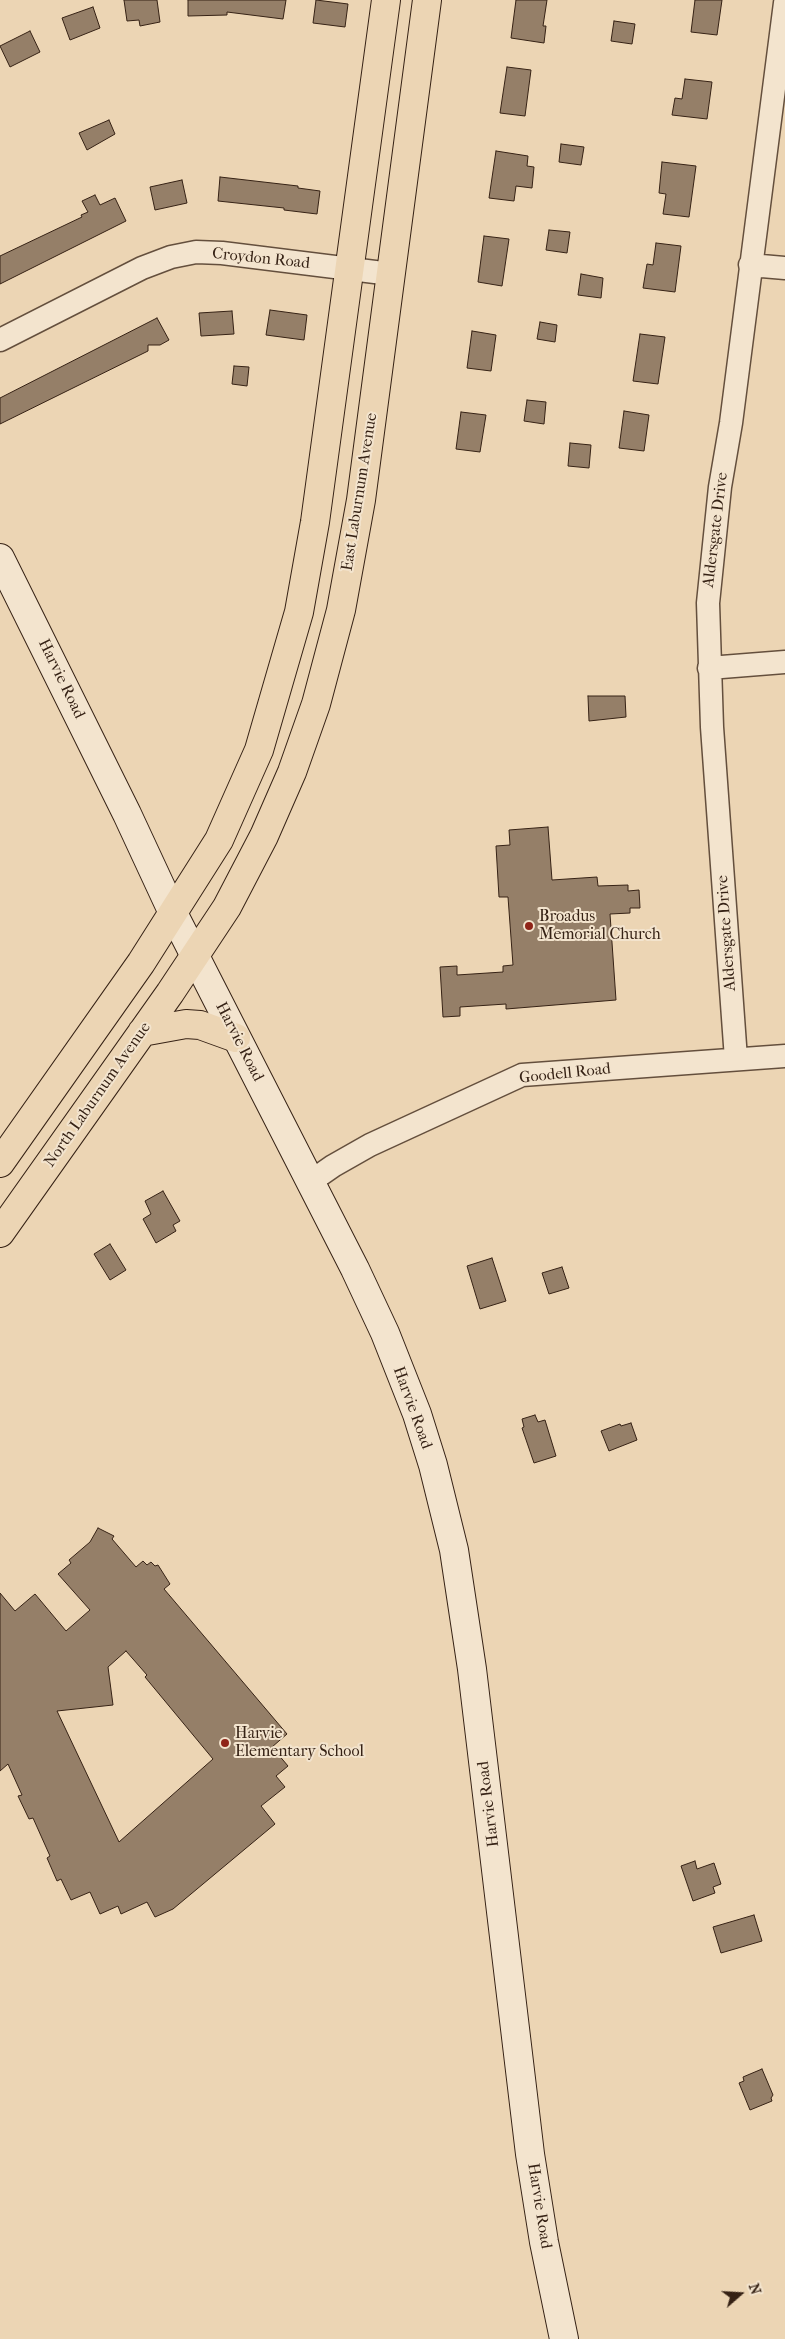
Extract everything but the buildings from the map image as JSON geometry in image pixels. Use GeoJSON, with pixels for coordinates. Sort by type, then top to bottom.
{"type":"FeatureCollection","features":[{"type":"Feature","properties":{"kind":"main road"},"geometry":{"type":"LineString","coordinates":[[0,1163],[141,963],[219,840],[259,750],[299,612],[315,522],[386,0]]}},
{"type":"Feature","properties":{"kind":"main road","name":"East Laburnum Avenue"},"geometry":{"type":"LineString","coordinates":[[195,955],[226,907],[264,836],[292,772],[328,662],[341,610],[361,500],[427,0]]}},
{"type":"Feature","properties":{"kind":"main road","name":"North Laburnum Avenue"},"geometry":{"type":"LineString","coordinates":[[0,1234],[195,955]]}},
{"type":"Feature","properties":{"kind":"main road"},"geometry":{"type":"LineString","coordinates":[[142,1032],[186,1024],[200,1025],[236,1038]]}},
{"type":"Feature","properties":{"kind":"street","name":"Aldersgate Drive"},"geometry":{"type":"LineString","coordinates":[[736,1059],[709,668],[708,603],[711,565],[785,3]]}},
{"type":"Feature","properties":{"kind":"street","name":"Croydon Road"},"geometry":{"type":"LineString","coordinates":[[0,340],[142,268],[171,257],[196,252],[222,253],[391,274]]}},
{"type":"Feature","properties":{"kind":"street"},"geometry":{"type":"LineString","coordinates":[[750,264],[785,268]]}},
{"type":"Feature","properties":{"kind":"street","name":"Harvie Road"},"geometry":{"type":"LineString","coordinates":[[0,558],[127,814],[173,913],[385,1333],[417,1414],[433,1465],[454,1550],[474,1678],[530,2154],[544,2242],[564,2339]]}},
{"type":"Feature","properties":{"kind":"street"},"geometry":{"type":"LineString","coordinates":[[709,668],[785,662]]}},
{"type":"Feature","properties":{"kind":"street","name":"Goodell Road"},"geometry":{"type":"LineString","coordinates":[[310,1182],[333,1166],[370,1145],[522,1075],[785,1056]]}},
{"type":"Feature","properties":{"kind":"place","name":"Broadus Memorial Church"},"geometry":{"type":"Point","coordinates":[529,926]}},
{"type":"Feature","properties":{"kind":"place","name":"Harvie Elementary School"},"geometry":{"type":"Point","coordinates":[225,1743]}}]}
